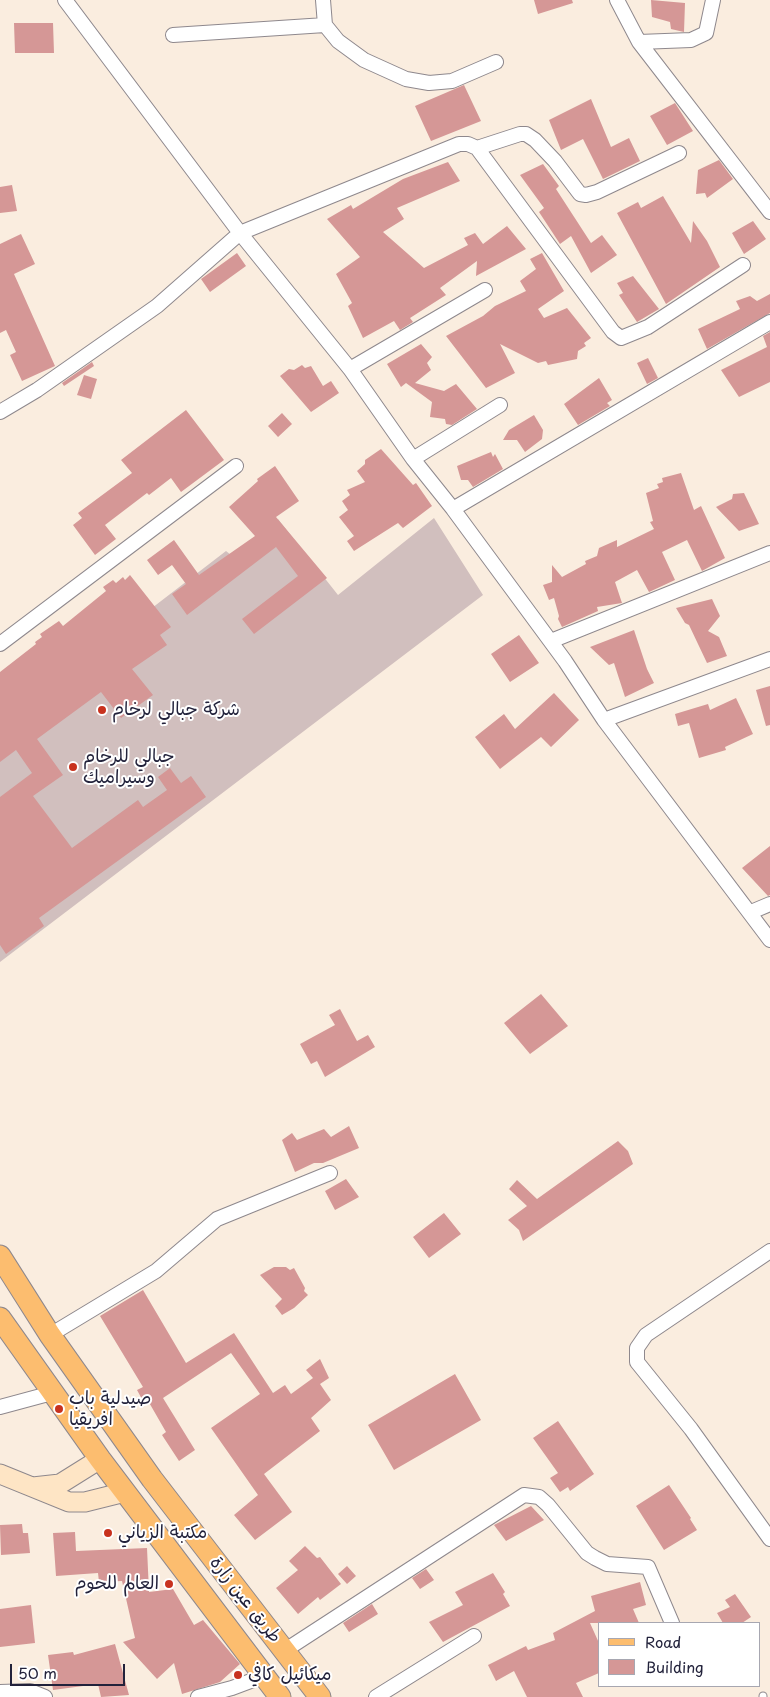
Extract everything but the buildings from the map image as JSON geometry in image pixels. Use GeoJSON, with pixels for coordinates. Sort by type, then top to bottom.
{"type":"FeatureCollection","features":[{"type":"Feature","properties":{"kind":"main road","name":"طريق عين زارة"},"geometry":{"type":"LineString","coordinates":[[0,1256],[50,1335],[152,1479],[320,1697]]}},
{"type":"Feature","properties":{"kind":"main road","name":"طريق عين زارة"},"geometry":{"type":"LineString","coordinates":[[0,1320],[100,1459],[280,1697]]}},
{"type":"Feature","properties":{"kind":"street"},"geometry":{"type":"LineString","coordinates":[[65,0],[240,233],[350,369],[413,459],[453,509],[551,642],[604,720],[751,912],[770,940]]}},
{"type":"Feature","properties":{"kind":"street"},"geometry":{"type":"LineString","coordinates":[[323,0],[325,25],[338,41],[364,60],[417,82],[441,83],[452,81],[496,62]]}},
{"type":"Feature","properties":{"kind":"street"},"geometry":{"type":"LineString","coordinates":[[617,0],[639,42],[770,212]]}},
{"type":"Feature","properties":{"kind":"street"},"geometry":{"type":"LineString","coordinates":[[639,42],[691,40],[706,33],[713,0]]}},
{"type":"Feature","properties":{"kind":"street"},"geometry":{"type":"LineString","coordinates":[[173,35],[325,25]]}},
{"type":"Feature","properties":{"kind":"street"},"geometry":{"type":"LineString","coordinates":[[477,148],[520,134],[526,134],[535,140],[555,161],[580,194],[586,195],[598,192],[679,153]]}},
{"type":"Feature","properties":{"kind":"street"},"geometry":{"type":"LineString","coordinates":[[0,412],[37,390],[157,306],[240,233],[460,144],[468,144],[477,148],[608,324],[621,338],[648,327],[743,265]]}},
{"type":"Feature","properties":{"kind":"street"},"geometry":{"type":"LineString","coordinates":[[350,369],[485,290]]}},
{"type":"Feature","properties":{"kind":"street"},"geometry":{"type":"LineString","coordinates":[[453,509],[770,322]]}},
{"type":"Feature","properties":{"kind":"street"},"geometry":{"type":"LineString","coordinates":[[413,459],[500,405]]}},
{"type":"Feature","properties":{"kind":"street"},"geometry":{"type":"LineString","coordinates":[[0,644],[236,466]]}},
{"type":"Feature","properties":{"kind":"street"},"geometry":{"type":"LineString","coordinates":[[551,642],[770,553]]}},
{"type":"Feature","properties":{"kind":"street"},"geometry":{"type":"LineString","coordinates":[[604,720],[770,659]]}},
{"type":"Feature","properties":{"kind":"street"},"geometry":{"type":"LineString","coordinates":[[751,912],[770,904]]}},
{"type":"Feature","properties":{"kind":"street"},"geometry":{"type":"LineString","coordinates":[[50,1335],[156,1271],[217,1220],[330,1173]]}},
{"type":"Feature","properties":{"kind":"street"},"geometry":{"type":"LineString","coordinates":[[770,1251],[646,1335],[637,1348],[637,1362],[692,1429],[770,1538]]}},
{"type":"Feature","properties":{"kind":"street"},"geometry":{"type":"LineString","coordinates":[[0,1407],[52,1393]]}},
{"type":"Feature","properties":{"kind":"street"},"geometry":{"type":"LineString","coordinates":[[30,1487],[60,1484],[100,1459]]}},
{"type":"Feature","properties":{"kind":"street"},"geometry":{"type":"LineString","coordinates":[[0,1474],[69,1502],[85,1502],[125,1492]]}},
{"type":"Feature","properties":{"kind":"street"},"geometry":{"type":"LineString","coordinates":[[284,1650],[524,1495],[539,1497],[548,1505],[587,1553],[595,1558],[607,1564],[648,1567],[672,1622]]}},
{"type":"Feature","properties":{"kind":"street"},"geometry":{"type":"LineString","coordinates":[[376,1697],[474,1636]]}},
{"type":"Feature","properties":{"kind":"street"},"geometry":{"type":"LineString","coordinates":[[198,1697],[232,1688],[264,1676]]}},
{"type":"Feature","properties":{"kind":"street"},"geometry":{"type":"LineString","coordinates":[[0,1692],[30,1692],[45,1697]]}},
{"type":"Feature","properties":{"kind":"shaded area"},"geometry":{"type":"Polygon","coordinates":[[[434,518],[483,595],[0,962],[0,725],[226,551],[231,555],[278,519],[338,595],[434,518]]]}},
{"type":"Feature","properties":{"kind":"place","name":"شركة جبالي لرخام"},"geometry":{"type":"Point","coordinates":[102,710]}},
{"type":"Feature","properties":{"kind":"place","name":"جبالي للرخام وسيراميك"},"geometry":{"type":"Point","coordinates":[73,767]}},
{"type":"Feature","properties":{"kind":"place","name":"صيدلية باب افريقيا"},"geometry":{"type":"Point","coordinates":[59,1409]}},
{"type":"Feature","properties":{"kind":"place","name":"مكتبة الزياني"},"geometry":{"type":"Point","coordinates":[108,1533]}},
{"type":"Feature","properties":{"kind":"place","name":"العالم للحوم"},"geometry":{"type":"Point","coordinates":[169,1584]}},
{"type":"Feature","properties":{"kind":"place","name":"ميكائيل كافي"},"geometry":{"type":"Point","coordinates":[238,1675]}}]}
